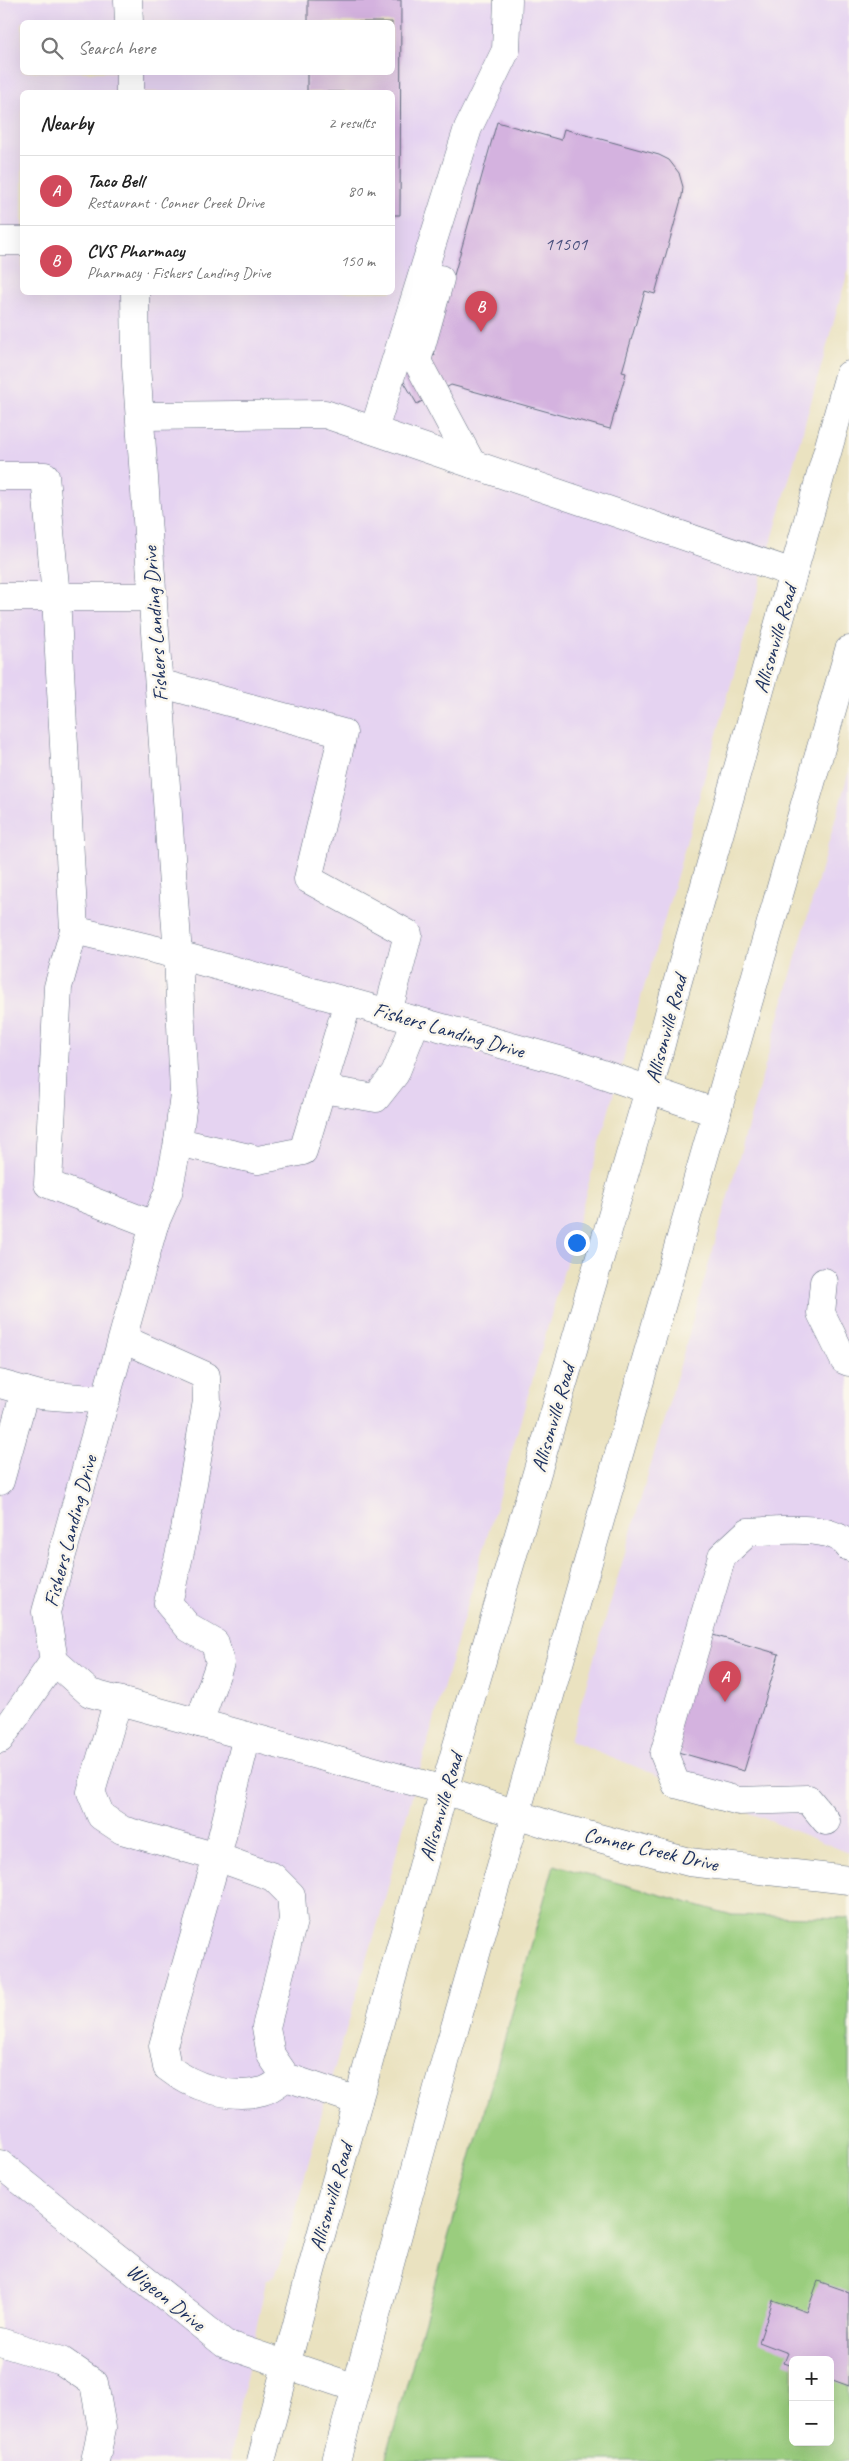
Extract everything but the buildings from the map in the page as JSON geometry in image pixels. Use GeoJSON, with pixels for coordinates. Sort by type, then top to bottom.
{"type":"FeatureCollection","features":[{"type":"Feature","properties":{"kind":"main road"},"geometry":{"type":"LineString","coordinates":[[128,0],[129,20]]}},
{"type":"Feature","properties":{"kind":"main road"},"geometry":{"type":"LineString","coordinates":[[374,430],[468,128],[506,50],[508,0]]}},
{"type":"Feature","properties":{"kind":"main road"},"geometry":{"type":"LineString","coordinates":[[130,75],[130,90]]}},
{"type":"Feature","properties":{"kind":"main road"},"geometry":{"type":"LineString","coordinates":[[0,241],[20,241]]}},
{"type":"Feature","properties":{"kind":"main road"},"geometry":{"type":"LineString","coordinates":[[427,258],[440,279],[417,361],[472,464]]}},
{"type":"Feature","properties":{"kind":"main road","name":"Fishers Landing Drive"},"geometry":{"type":"LineString","coordinates":[[54,1661],[46,1612],[154,1226],[168,1192],[178,1142],[184,1094],[178,955],[140,416],[134,295]]}},
{"type":"Feature","properties":{"kind":"main road","name":"Allisonville Road"},"geometry":{"type":"LineString","coordinates":[[261,2461],[444,1790],[649,1090],[673,998],[849,375]]}},
{"type":"Feature","properties":{"kind":"main road"},"geometry":{"type":"LineString","coordinates":[[140,416],[326,414],[794,573]]}},
{"type":"Feature","properties":{"kind":"main road"},"geometry":{"type":"LineString","coordinates":[[0,476],[45,476],[56,597],[74,930],[58,987],[48,1184],[154,1226]]}},
{"type":"Feature","properties":{"kind":"main road"},"geometry":{"type":"LineString","coordinates":[[0,597],[153,597]]}},
{"type":"Feature","properties":{"kind":"main road"},"geometry":{"type":"LineString","coordinates":[[336,2461],[517,1812],[849,650]]}},
{"type":"Feature","properties":{"kind":"main road"},"geometry":{"type":"LineString","coordinates":[[159,682],[343,733],[308,879],[408,934],[388,1013]]}},
{"type":"Feature","properties":{"kind":"main road"},"geometry":{"type":"LineString","coordinates":[[74,930],[178,955]]}},
{"type":"Feature","properties":{"kind":"main road","name":"Fishers Landing Drive"},"geometry":{"type":"LineString","coordinates":[[178,955],[570,1064],[717,1113]]}},
{"type":"Feature","properties":{"kind":"main road"},"geometry":{"type":"LineString","coordinates":[[178,1142],[258,1160],[303,1151],[348,1002]]}},
{"type":"Feature","properties":{"kind":"main road"},"geometry":{"type":"LineString","coordinates":[[322,1089],[376,1098],[395,1074],[416,1021]]}},
{"type":"Feature","properties":{"kind":"main road"},"geometry":{"type":"LineString","coordinates":[[824,1282],[822,1313],[844,1360],[849,1362]]}},
{"type":"Feature","properties":{"kind":"main road"},"geometry":{"type":"LineString","coordinates":[[123,1339],[206,1376],[207,1401],[204,1420],[185,1530],[168,1603],[189,1628],[214,1644],[220,1663],[199,1723]]}},
{"type":"Feature","properties":{"kind":"main road"},"geometry":{"type":"LineString","coordinates":[[0,1481],[13,1388],[40,1395],[106,1400]]}},
{"type":"Feature","properties":{"kind":"main road"},"geometry":{"type":"LineString","coordinates":[[826,1821],[808,1799],[738,1801],[676,1784],[664,1754],[722,1556],[748,1532],[820,1530],[844,1539],[849,1547]]}},
{"type":"Feature","properties":{"kind":"main road"},"geometry":{"type":"LineString","coordinates":[[0,1739],[54,1661],[90,1693],[444,1790]]}},
{"type":"Feature","properties":{"kind":"main road"},"geometry":{"type":"LineString","coordinates":[[118,1700],[92,1792],[101,1816],[122,1830],[217,1857],[273,1877],[291,1895],[293,1921],[266,2027],[271,2055],[286,2077],[358,2101]]}},
{"type":"Feature","properties":{"kind":"main road"},"geometry":{"type":"LineString","coordinates":[[247,1736],[217,1857],[163,2046],[167,2067],[183,2080],[238,2096],[265,2091],[286,2077]]}},
{"type":"Feature","properties":{"kind":"main road","name":"Conner Creek Drive"},"geometry":{"type":"LineString","coordinates":[[444,1790],[517,1812],[550,1825],[689,1862],[849,1880]]}},
{"type":"Feature","properties":{"kind":"main road","name":"Wigeon Drive"},"geometry":{"type":"LineString","coordinates":[[0,2164],[225,2344],[356,2388]]}},
{"type":"Feature","properties":{"kind":"main road"},"geometry":{"type":"LineString","coordinates":[[0,2342],[62,2362],[94,2383],[102,2428],[95,2461]]}},
{"type":"Feature","properties":{"kind":"shaded area"},"geometry":{"type":"Polygon","coordinates":[[[0,0],[849,0],[849,268],[578,1222],[401,1835],[384,1903],[328,2090],[285,2250],[274,2276],[266,2281],[229,2461],[0,2461],[0,0]]]}},
{"type":"Feature","properties":{"kind":"shaded area"},"geometry":{"type":"Polygon","coordinates":[[[849,771],[849,1853],[570,1740],[678,1372],[849,771]]]}},
{"type":"Feature","properties":{"kind":"green space"},"geometry":{"type":"Polygon","coordinates":[[[554,1865],[732,1915],[849,1918],[849,2461],[385,2461],[554,1865]]]}},
{"type":"Feature","properties":{"kind":"place","name":"CVS Pharmacy"},"geometry":{"type":"Point","coordinates":[481,332]}},
{"type":"Feature","properties":{"kind":"place","name":"Taco Bell"},"geometry":{"type":"Point","coordinates":[725,1702]}}]}
